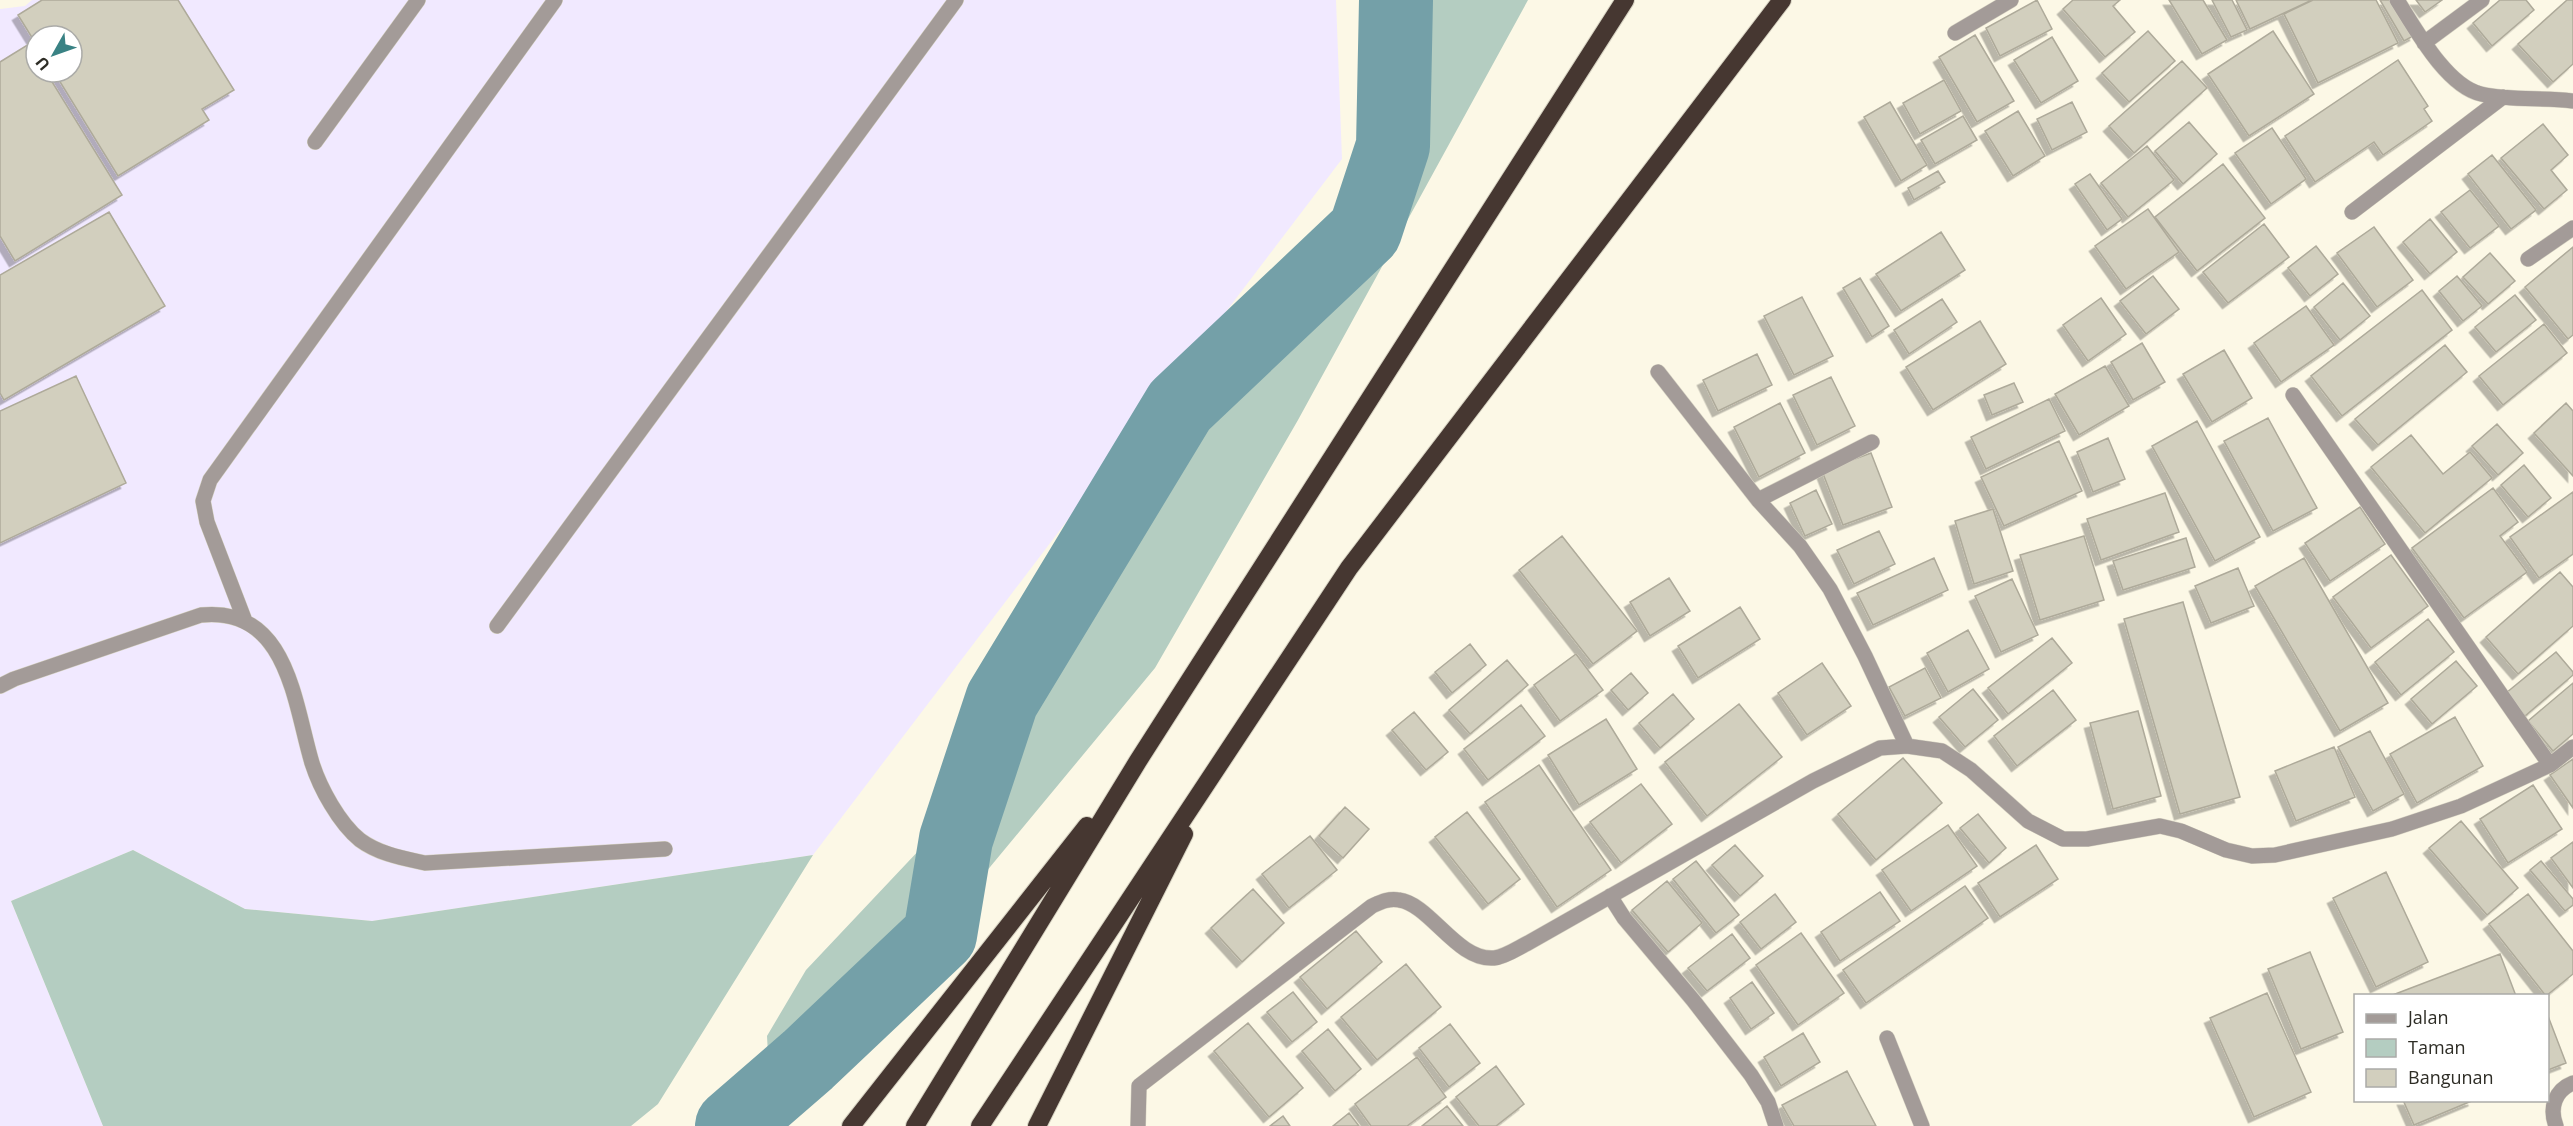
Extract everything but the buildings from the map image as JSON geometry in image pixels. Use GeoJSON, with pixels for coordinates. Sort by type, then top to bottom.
{"type":"FeatureCollection","features":[{"type":"Feature","properties":{"kind":"highway"},"geometry":{"type":"LineString","coordinates":[[915,1126],[1138,761],[1625,0]]}},
{"type":"Feature","properties":{"kind":"highway"},"geometry":{"type":"LineString","coordinates":[[980,1126],[1349,568],[1782,0]]}},
{"type":"Feature","properties":{"kind":"highway"},"geometry":{"type":"LineString","coordinates":[[1037,1126],[1222,757]]}},
{"type":"Feature","properties":{"kind":"highway"},"geometry":{"type":"LineString","coordinates":[[851,1126],[1138,761]]}},
{"type":"Feature","properties":{"kind":"street"},"geometry":{"type":"LineString","coordinates":[[315,142],[418,0]]}},
{"type":"Feature","properties":{"kind":"street"},"geometry":{"type":"LineString","coordinates":[[245,621],[207,522],[203,501],[210,480],[555,0]]}},
{"type":"Feature","properties":{"kind":"street"},"geometry":{"type":"LineString","coordinates":[[497,626],[956,0]]}},
{"type":"Feature","properties":{"kind":"street"},"geometry":{"type":"LineString","coordinates":[[1955,33],[2011,0]]}},
{"type":"Feature","properties":{"kind":"street"},"geometry":{"type":"LineString","coordinates":[[2397,0],[2424,43],[2464,87],[2479,94],[2573,101]]}},
{"type":"Feature","properties":{"kind":"street"},"geometry":{"type":"LineString","coordinates":[[2424,43],[2482,0]]}},
{"type":"Feature","properties":{"kind":"street"},"geometry":{"type":"LineString","coordinates":[[2352,212],[2503,97]]}},
{"type":"Feature","properties":{"kind":"street"},"geometry":{"type":"LineString","coordinates":[[2528,259],[2573,228]]}},
{"type":"Feature","properties":{"kind":"street"},"geometry":{"type":"LineString","coordinates":[[1658,372],[1758,500],[1800,546],[1830,589],[1865,656],[1907,746]]}},
{"type":"Feature","properties":{"kind":"street"},"geometry":{"type":"LineString","coordinates":[[2293,395],[2550,765]]}},
{"type":"Feature","properties":{"kind":"street"},"geometry":{"type":"LineString","coordinates":[[1758,500],[1872,442]]}},
{"type":"Feature","properties":{"kind":"street"},"geometry":{"type":"LineString","coordinates":[[0,686],[14,679],[201,615],[229,615],[245,621],[260,632],[273,649],[294,690],[312,763],[324,795],[360,839],[379,850],[389,855],[424,863],[665,849]]}},
{"type":"Feature","properties":{"kind":"street"},"geometry":{"type":"LineString","coordinates":[[1138,1126],[1139,1086],[1372,906],[1386,900],[1401,900],[1418,910],[1462,947],[1478,956],[1494,958],[1528,943],[1849,762],[1880,748],[1907,746],[1942,751],[1971,770],[2028,821],[2063,839],[2087,839],[2160,826],[2181,831],[2226,850],[2252,856],[2275,855],[2392,829],[2461,806],[2550,765],[2573,747]]}},
{"type":"Feature","properties":{"kind":"street"},"geometry":{"type":"LineString","coordinates":[[1610,896],[1624,918],[1693,1000],[1751,1075],[1768,1102],[1776,1126]]}},
{"type":"Feature","properties":{"kind":"street"},"geometry":{"type":"LineString","coordinates":[[1887,1038],[1922,1126]]}},
{"type":"Feature","properties":{"kind":"street"},"geometry":{"type":"LineString","coordinates":[[2556,1126],[2552,1108],[2556,1097],[2563,1087],[2573,1083]]}},
{"type":"Feature","properties":{"kind":"shaded area"},"geometry":{"type":"Polygon","coordinates":[[[32,0],[1336,0],[1342,159],[813,855],[372,921],[245,909],[133,850],[11,901],[103,1126],[0,1126],[0,9],[25,6],[32,0]]]}},
{"type":"Feature","properties":{"kind":"green space"},"geometry":{"type":"Polygon","coordinates":[[[1402,0],[1528,0],[1298,420],[1155,668],[923,948],[771,1109],[767,1036],[806,970],[956,811],[1161,478],[1369,260],[1405,116],[1402,0]]]}},
{"type":"Feature","properties":{"kind":"green space"},"geometry":{"type":"Polygon","coordinates":[[[133,850],[245,909],[372,921],[813,855],[658,1104],[631,1126],[103,1126],[11,901],[133,850]]]}},
{"type":"Feature","properties":{"kind":"waterway"},"geometry":{"type":"LineString","coordinates":[[732,1126],[808,1060],[940,935],[956,839],[1002,700],[1180,406],[1365,231],[1393,146],[1396,0]]}}]}
